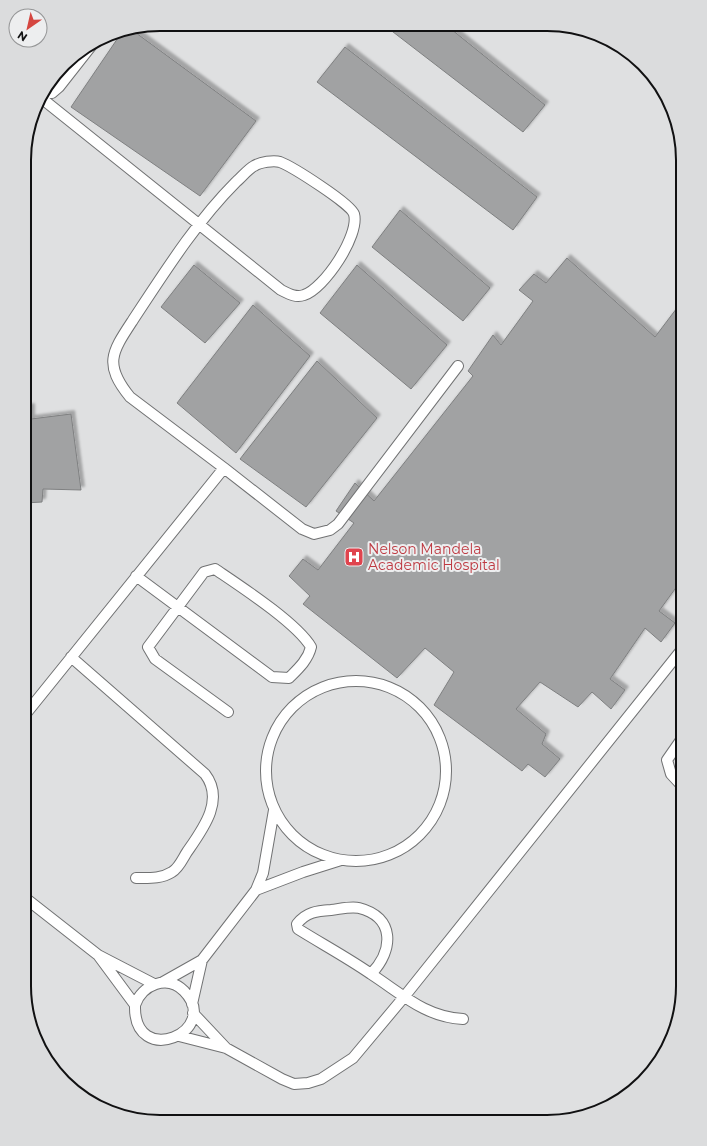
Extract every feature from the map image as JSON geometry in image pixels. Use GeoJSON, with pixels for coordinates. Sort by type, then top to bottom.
{"type":"FeatureCollection","features":[{"type":"Feature","properties":{"kind":"lane"},"geometry":{"type":"LineString","coordinates":[[49,93],[52,93],[59,87],[82,57]]}},
{"type":"Feature","properties":{"kind":"lane"},"geometry":{"type":"LineString","coordinates":[[45,101],[199,225],[281,290],[293,296],[304,296],[312,291],[342,256],[351,238],[355,223],[353,212],[345,203],[279,161],[253,166],[230,189],[199,225],[116,345],[112,360],[122,387],[130,397],[302,529],[314,534],[330,530],[338,524],[458,366]]}},
{"type":"Feature","properties":{"kind":"lane"},"geometry":{"type":"LineString","coordinates":[[31,707],[224,468]]}},
{"type":"Feature","properties":{"kind":"lane"},"geometry":{"type":"LineString","coordinates":[[136,576],[177,607],[272,677],[288,678],[309,655],[311,647],[306,639],[297,630],[215,569],[204,572],[177,607],[148,647],[151,654],[160,663],[228,712]]}},
{"type":"Feature","properties":{"kind":"lane"},"geometry":{"type":"LineString","coordinates":[[70,657],[205,774],[211,782],[213,802],[206,826],[174,871],[154,879],[136,878]]}},
{"type":"Feature","properties":{"kind":"lane"},"geometry":{"type":"LineString","coordinates":[[179,1036],[226,1048],[294,1084],[308,1083],[321,1079],[353,1058],[676,660]]}},
{"type":"Feature","properties":{"kind":"lane"},"geometry":{"type":"LineString","coordinates":[[343,682],[364,682],[385,686],[404,696],[421,710],[435,728],[443,748],[446,771],[444,793],[435,814],[423,832],[406,847],[386,857],[371,860],[341,860],[319,854],[300,842],[285,827],[274,810],[267,790],[266,769],[268,748],[276,728],[288,711],[304,697],[323,687],[343,682]]}},
{"type":"Feature","properties":{"kind":"lane"},"geometry":{"type":"LineString","coordinates":[[676,747],[667,760],[671,774],[676,779]]}},
{"type":"Feature","properties":{"kind":"lane"},"geometry":{"type":"LineString","coordinates":[[202,960],[191,1022],[186,1030],[179,1036],[170,1040],[151,1038],[138,1024],[135,1015],[136,1005],[142,992],[202,960],[256,890],[263,873],[274,810]]}},
{"type":"Feature","properties":{"kind":"lane"},"geometry":{"type":"LineString","coordinates":[[256,890],[303,872],[341,860]]}},
{"type":"Feature","properties":{"kind":"lane"},"geometry":{"type":"LineString","coordinates":[[31,902],[98,955],[159,983],[173,984],[181,988],[188,995],[193,1008],[226,1048]]}},
{"type":"Feature","properties":{"kind":"lane"},"geometry":{"type":"LineString","coordinates":[[371,974],[378,967],[387,952],[387,937],[381,919],[371,912],[357,908],[313,911],[302,917],[297,924],[298,929],[371,974],[404,997],[432,1014],[448,1018],[463,1019]]}},
{"type":"Feature","properties":{"kind":"lane"},"geometry":{"type":"LineString","coordinates":[[98,955],[136,1005]]}},
{"type":"Feature","properties":{"kind":"building"},"geometry":{"type":"Polygon","coordinates":[[[392,31],[453,31],[545,105],[523,132],[392,31]]]}},
{"type":"Feature","properties":{"kind":"building"},"geometry":{"type":"Polygon","coordinates":[[[136,33],[256,121],[200,196],[71,107],[118,39],[136,33]]]}},
{"type":"Feature","properties":{"kind":"building"},"geometry":{"type":"Polygon","coordinates":[[[345,47],[537,197],[513,230],[317,82],[345,47]]]}},
{"type":"Feature","properties":{"kind":"building"},"geometry":{"type":"Polygon","coordinates":[[[400,210],[490,288],[463,321],[372,247],[400,210]]]}},
{"type":"Feature","properties":{"kind":"building"},"geometry":{"type":"Polygon","coordinates":[[[567,258],[655,337],[676,309],[676,588],[659,611],[675,623],[661,642],[645,628],[610,679],[625,690],[611,709],[592,692],[578,707],[540,682],[516,709],[546,734],[542,744],[560,759],[545,777],[528,764],[522,771],[434,705],[454,672],[425,648],[397,678],[303,604],[310,596],[289,576],[303,559],[318,570],[354,523],[336,511],[355,483],[374,501],[473,376],[468,371],[493,335],[501,345],[533,301],[519,290],[534,274],[546,283],[567,258]]]}},
{"type":"Feature","properties":{"kind":"building"},"geometry":{"type":"Polygon","coordinates":[[[194,265],[240,303],[205,343],[161,307],[194,265]]]}},
{"type":"Feature","properties":{"kind":"building"},"geometry":{"type":"Polygon","coordinates":[[[357,265],[447,345],[411,389],[320,313],[357,265]]]}},
{"type":"Feature","properties":{"kind":"building"},"geometry":{"type":"Polygon","coordinates":[[[253,305],[310,356],[236,453],[177,403],[253,305]]]}},
{"type":"Feature","properties":{"kind":"building"},"geometry":{"type":"Polygon","coordinates":[[[317,361],[377,418],[306,507],[240,459],[317,361]]]}},
{"type":"Feature","properties":{"kind":"building"},"geometry":{"type":"Polygon","coordinates":[[[71,414],[81,490],[43,489],[42,502],[31,503],[31,419],[71,414]]]}},
{"type":"Feature","properties":{"kind":"place","name":"Nelson Mandela Academic Hospital"},"geometry":{"type":"Point","coordinates":[354,557]}}]}
